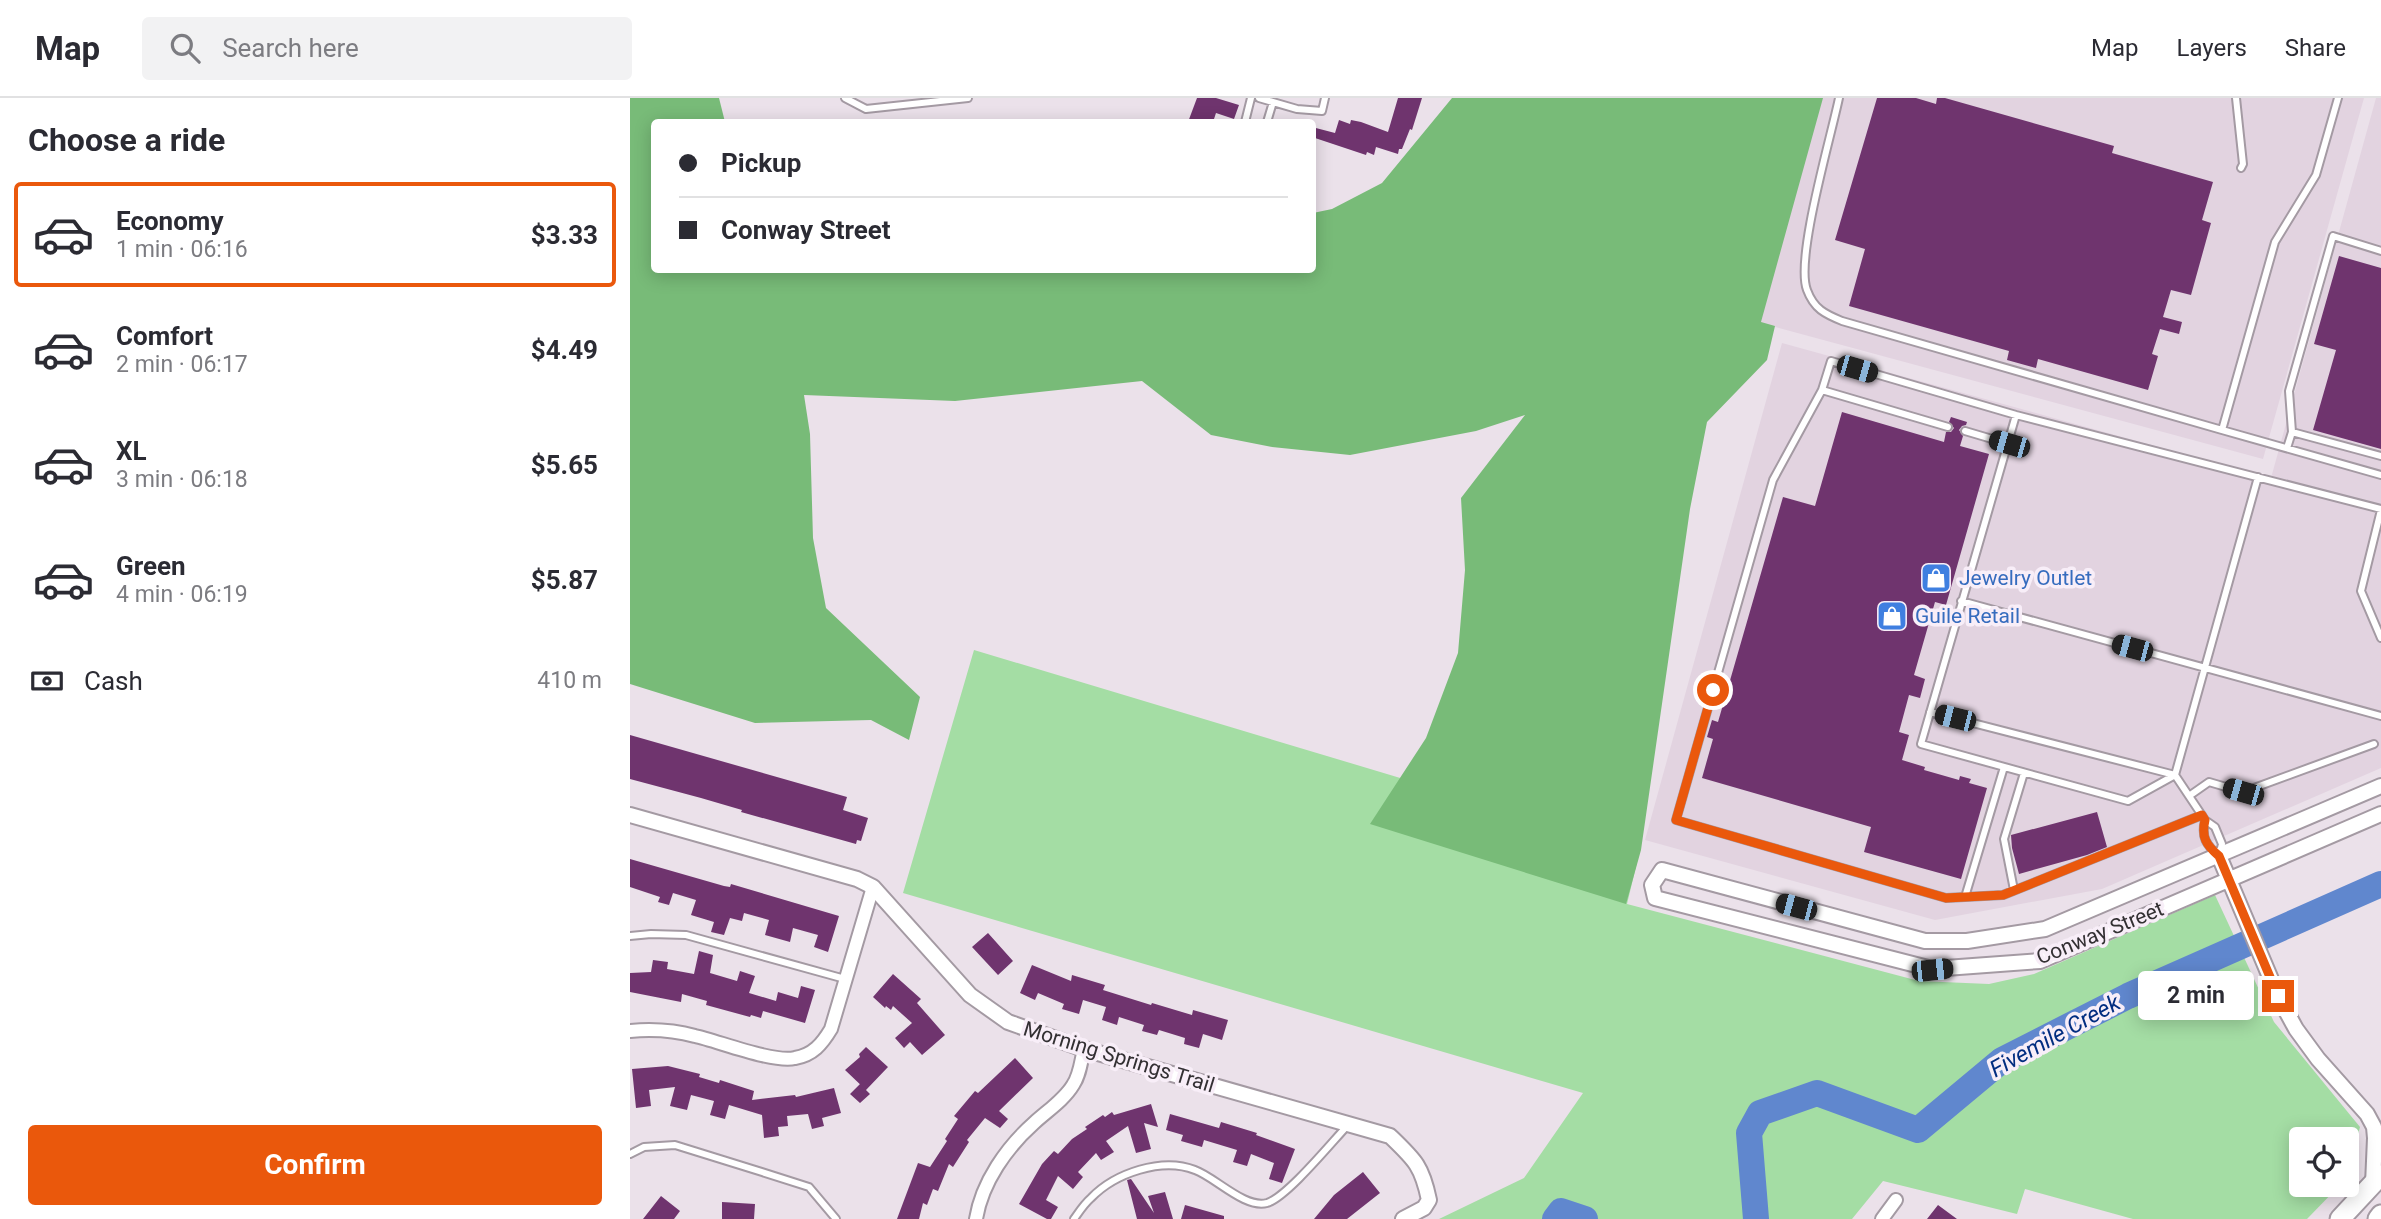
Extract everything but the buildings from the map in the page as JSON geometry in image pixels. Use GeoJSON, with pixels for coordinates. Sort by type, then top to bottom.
{"type":"FeatureCollection","features":[{"type":"Feature","properties":{"kind":"main road"},"geometry":{"type":"LineString","coordinates":[[2340,1219],[2377,1180]]}},
{"type":"Feature","properties":{"kind":"street"},"geometry":{"type":"LineString","coordinates":[[2377,1180],[2374,1127],[2367,1114],[2318,1059],[2296,1029],[2278,996],[2219,856],[2381,786]]}},
{"type":"Feature","properties":{"kind":"street"},"geometry":{"type":"LineString","coordinates":[[2229,880],[2381,814]]}},
{"type":"Feature","properties":{"kind":"street","name":"Morning Springs Trail"},"geometry":{"type":"LineString","coordinates":[[630,815],[857,878],[873,887],[970,995],[1008,1022],[1084,1049],[1390,1136],[1410,1155],[1424,1175],[1429,1200],[1423,1208],[1403,1219]]}},
{"type":"Feature","properties":{"kind":"street","name":"Conway Street"},"geometry":{"type":"LineString","coordinates":[[2219,856],[2045,929],[1967,941],[1925,941],[1662,870],[1652,885],[1655,898],[1932,970],[2040,961],[2229,880]]}},
{"type":"Feature","properties":{"kind":"street"},"geometry":{"type":"LineString","coordinates":[[630,1031],[670,1031],[774,1057],[792,1059],[809,1054],[821,1045],[831,1029],[873,887]]}},
{"type":"Feature","properties":{"kind":"street"},"geometry":{"type":"LineString","coordinates":[[976,1219],[989,1180],[1008,1150],[1026,1130],[1065,1096],[1074,1084],[1084,1049]]}},
{"type":"Feature","properties":{"kind":"street"},"geometry":{"type":"LineString","coordinates":[[1882,1219],[1896,1200]]}},
{"type":"Feature","properties":{"kind":"lane"},"geometry":{"type":"LineString","coordinates":[[845,98],[866,109],[968,98]]}},
{"type":"Feature","properties":{"kind":"lane"},"geometry":{"type":"LineString","coordinates":[[1246,119],[1251,98]]}},
{"type":"Feature","properties":{"kind":"lane"},"geometry":{"type":"LineString","coordinates":[[1259,98],[1297,109],[1322,111],[1325,98]]}},
{"type":"Feature","properties":{"kind":"lane"},"geometry":{"type":"LineString","coordinates":[[1839,98],[1804,255],[1806,289],[1819,312],[1855,325],[2381,475]]}},
{"type":"Feature","properties":{"kind":"lane"},"geometry":{"type":"LineString","coordinates":[[2236,98],[2243,164],[2241,168]]}},
{"type":"Feature","properties":{"kind":"lane"},"geometry":{"type":"LineString","coordinates":[[2222,430],[2275,242],[2316,175],[2338,98]]}},
{"type":"Feature","properties":{"kind":"lane"},"geometry":{"type":"LineString","coordinates":[[1268,119],[1273,102]]}},
{"type":"Feature","properties":{"kind":"lane"},"geometry":{"type":"LineString","coordinates":[[2287,448],[2292,432],[2289,391],[2333,236],[2381,251]]}},
{"type":"Feature","properties":{"kind":"lane"},"geometry":{"type":"LineString","coordinates":[[2204,818],[2003,895],[1946,898],[1676,820],[1773,480],[1822,390],[1831,361],[2016,415],[2381,510],[2361,591],[2381,638]]}},
{"type":"Feature","properties":{"kind":"lane"},"geometry":{"type":"LineString","coordinates":[[1822,390],[1948,427]]}},
{"type":"Feature","properties":{"kind":"lane"},"geometry":{"type":"LineString","coordinates":[[2016,415],[1921,744],[2128,802],[2175,775],[2258,477]]}},
{"type":"Feature","properties":{"kind":"lane"},"geometry":{"type":"LineString","coordinates":[[1965,431],[2009,444]]}},
{"type":"Feature","properties":{"kind":"lane"},"geometry":{"type":"LineString","coordinates":[[2292,432],[2381,456]]}},
{"type":"Feature","properties":{"kind":"lane"},"geometry":{"type":"LineString","coordinates":[[1961,601],[2381,716]]}},
{"type":"Feature","properties":{"kind":"lane"},"geometry":{"type":"LineString","coordinates":[[1930,712],[2175,775],[2204,818],[2215,827],[2222,844],[2219,856],[2210,848],[2202,833],[2204,818]]}},
{"type":"Feature","properties":{"kind":"lane"},"geometry":{"type":"LineString","coordinates":[[2189,796],[2209,782],[2243,792],[2374,744]]}},
{"type":"Feature","properties":{"kind":"lane"},"geometry":{"type":"LineString","coordinates":[[1965,897],[2004,767]]}},
{"type":"Feature","properties":{"kind":"lane"},"geometry":{"type":"LineString","coordinates":[[2014,890],[2004,839],[2024,773]]}},
{"type":"Feature","properties":{"kind":"lane"},"geometry":{"type":"LineString","coordinates":[[630,936],[686,935],[845,979]]}},
{"type":"Feature","properties":{"kind":"lane"},"geometry":{"type":"LineString","coordinates":[[1074,1219],[1091,1197],[1119,1178],[1143,1169],[1168,1165],[1194,1169],[1248,1202],[1266,1204],[1284,1193],[1348,1125]]}},
{"type":"Feature","properties":{"kind":"lane"},"geometry":{"type":"LineString","coordinates":[[630,1154],[644,1147],[675,1145],[750,1168],[809,1187],[836,1219]]}},
{"type":"Feature","properties":{"kind":"shaded area"},"geometry":{"type":"Polygon","coordinates":[[[1814,98],[2364,98],[2263,459],[1757,322],[1814,98]]]}},
{"type":"Feature","properties":{"kind":"shaded area"},"geometry":{"type":"Polygon","coordinates":[[[2376,98],[2381,98],[2381,768],[2102,889],[1935,920],[1645,840],[1782,343],[2271,478],[2376,98]]]}},
{"type":"Feature","properties":{"kind":"green space"},"geometry":{"type":"Polygon","coordinates":[[[630,98],[719,98],[724,119],[651,119],[651,273],[1316,273],[1316,212],[1332,209],[1382,183],[1452,98],[1823,98],[1761,322],[1775,326],[1767,360],[1707,422],[1690,509],[1641,850],[1626,904],[1370,824],[1426,738],[1458,653],[1465,570],[1461,498],[1525,415],[1476,431],[1350,455],[1272,447],[1211,435],[1142,381],[955,401],[804,395],[810,434],[813,538],[826,608],[920,697],[909,740],[871,720],[755,723],[630,684],[630,98]]]}},
{"type":"Feature","properties":{"kind":"green space"},"geometry":{"type":"Polygon","coordinates":[[[974,650],[1640,850],[1627,904],[1919,981],[1989,984],[2034,974],[2215,895],[2274,1022],[2360,1127],[2359,1131],[2359,1127],[2289,1127],[2289,1197],[2328,1197],[2307,1219],[2133,1219],[2025,1189],[2017,1214],[1883,1181],[1852,1219],[1439,1219],[1524,1178],[1583,1093],[903,893],[974,650]]]}},
{"type":"Feature","properties":{"kind":"waterway","name":"Fivemile Creek"},"geometry":{"type":"LineString","coordinates":[[1756,1219],[1749,1133],[1760,1113],[1817,1093],[1918,1130],[2002,1060],[2128,996],[2381,884]]}},
{"type":"Feature","properties":{"kind":"waterway","name":"Fivemile Creek"},"geometry":{"type":"LineString","coordinates":[[1555,1219],[1561,1211],[1585,1219]]}},
{"type":"Feature","properties":{"kind":"place","name":"Jewelry Outlet"},"geometry":{"type":"Point","coordinates":[1936,578]}},
{"type":"Feature","properties":{"kind":"place","name":"Guile Retail"},"geometry":{"type":"Point","coordinates":[1892,616]}},
{"type":"Feature","properties":{"kind":"route"},"geometry":{"type":"LineString","coordinates":[[1713,690],[1676,820],[1946,898],[2003,895],[2202,815],[2205,820],[2202,833],[2210,848],[2219,856],[2278,996]]}}]}
